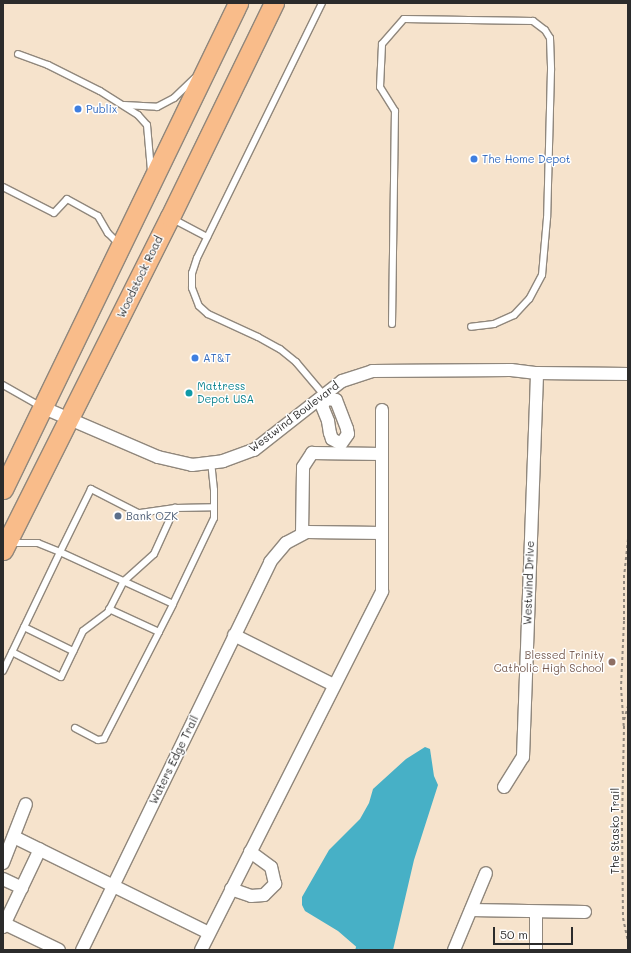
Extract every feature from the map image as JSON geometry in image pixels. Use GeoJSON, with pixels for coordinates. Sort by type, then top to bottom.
{"type":"FeatureCollection","features":[{"type":"Feature","properties":{"kind":"main road","name":"Woodstock Road"},"geometry":{"type":"LineString","coordinates":[[5,547],[170,217],[274,3]]}},
{"type":"Feature","properties":{"kind":"main road"},"geometry":{"type":"LineString","coordinates":[[3,489],[44,408],[207,68],[234,7]]}},
{"type":"Feature","properties":{"kind":"street","name":"Westwind Boulevard"},"geometry":{"type":"LineString","coordinates":[[44,408],[158,457],[192,465],[223,461],[254,450],[325,397],[342,381],[372,371],[511,370],[537,373],[628,374]]}},
{"type":"Feature","properties":{"kind":"street","name":"Westwind Drive"},"geometry":{"type":"LineString","coordinates":[[504,787],[523,757],[537,373]]}},
{"type":"Feature","properties":{"kind":"street"},"geometry":{"type":"LineString","coordinates":[[325,397],[336,400],[348,434],[341,449],[332,438],[328,421],[322,406],[325,397]]}},
{"type":"Feature","properties":{"kind":"street"},"geometry":{"type":"LineString","coordinates":[[201,950],[382,590],[382,410]]}},
{"type":"Feature","properties":{"kind":"street"},"geometry":{"type":"LineString","coordinates":[[328,421],[342,415]]}},
{"type":"Feature","properties":{"kind":"street"},"geometry":{"type":"LineString","coordinates":[[302,534],[303,467],[312,453],[341,449],[382,454]]}},
{"type":"Feature","properties":{"kind":"street","name":"Waters Edge Trail"},"geometry":{"type":"LineString","coordinates":[[82,950],[270,562],[286,543],[307,532],[382,533]]}},
{"type":"Feature","properties":{"kind":"street"},"geometry":{"type":"LineString","coordinates":[[234,635],[334,685]]}},
{"type":"Feature","properties":{"kind":"street"},"geometry":{"type":"LineString","coordinates":[[4,863],[26,804]]}},
{"type":"Feature","properties":{"kind":"street"},"geometry":{"type":"LineString","coordinates":[[14,837],[209,933]]}},
{"type":"Feature","properties":{"kind":"street"},"geometry":{"type":"LineString","coordinates":[[40,849],[3,925],[58,950]]}},
{"type":"Feature","properties":{"kind":"street"},"geometry":{"type":"LineString","coordinates":[[231,889],[251,896],[264,894],[275,884],[271,867],[250,852]]}},
{"type":"Feature","properties":{"kind":"street"},"geometry":{"type":"LineString","coordinates":[[454,950],[486,873]]}},
{"type":"Feature","properties":{"kind":"street"},"geometry":{"type":"LineString","coordinates":[[3,879],[22,888]]}},
{"type":"Feature","properties":{"kind":"street"},"geometry":{"type":"LineString","coordinates":[[471,910],[584,912]]}},
{"type":"Feature","properties":{"kind":"street"},"geometry":{"type":"LineString","coordinates":[[536,912],[536,950]]}},
{"type":"Feature","properties":{"kind":"lane"},"geometry":{"type":"LineString","coordinates":[[322,3],[197,258],[192,274],[192,288],[199,306],[208,314],[280,349],[296,362],[325,397]]}},
{"type":"Feature","properties":{"kind":"lane"},"geometry":{"type":"LineString","coordinates":[[392,324],[395,111],[380,87],[382,44],[404,18],[534,21],[545,30],[550,38],[547,218],[542,275],[529,299],[514,315],[494,324],[471,327]]}},
{"type":"Feature","properties":{"kind":"lane"},"geometry":{"type":"LineString","coordinates":[[18,54],[48,66],[124,105],[138,115],[147,125],[152,182]]}},
{"type":"Feature","properties":{"kind":"lane"},"geometry":{"type":"LineString","coordinates":[[124,105],[157,107],[174,98],[207,68]]}},
{"type":"Feature","properties":{"kind":"lane"},"geometry":{"type":"LineString","coordinates":[[3,187],[54,214],[67,199],[98,216],[108,233],[121,246]]}},
{"type":"Feature","properties":{"kind":"lane"},"geometry":{"type":"LineString","coordinates":[[170,217],[207,237]]}},
{"type":"Feature","properties":{"kind":"lane"},"geometry":{"type":"LineString","coordinates":[[3,385],[44,408]]}},
{"type":"Feature","properties":{"kind":"lane"},"geometry":{"type":"LineString","coordinates":[[75,728],[98,740],[104,739],[159,632],[214,518],[214,490],[211,463]]}},
{"type":"Feature","properties":{"kind":"lane"},"geometry":{"type":"LineString","coordinates":[[3,671],[91,490],[138,513],[175,508],[214,507]]}},
{"type":"Feature","properties":{"kind":"lane"},"geometry":{"type":"LineString","coordinates":[[12,652],[61,677],[83,631],[109,609],[124,582],[154,554],[175,508]]}},
{"type":"Feature","properties":{"kind":"lane"},"geometry":{"type":"LineString","coordinates":[[5,547],[38,543],[172,604]]}},
{"type":"Feature","properties":{"kind":"lane"},"geometry":{"type":"LineString","coordinates":[[109,609],[159,632]]}},
{"type":"Feature","properties":{"kind":"lane"},"geometry":{"type":"LineString","coordinates":[[24,627],[73,651]]}},
{"type":"Feature","properties":{"kind":"path","name":"The Stasko Trail"},"geometry":{"type":"LineString","coordinates":[[628,540],[624,575],[624,620],[621,687],[624,721],[622,822],[623,918],[628,941]]}},
{"type":"Feature","properties":{"kind":"path","name":"The Stasko Trail"},"geometry":{"type":"LineString","coordinates":[[624,721],[628,706]]}},
{"type":"Feature","properties":{"kind":"water"},"geometry":{"type":"Polygon","coordinates":[[[425,747],[430,749],[434,776],[438,785],[414,860],[393,950],[360,950],[338,931],[305,911],[302,905],[302,897],[329,850],[360,819],[369,803],[373,789],[406,759],[425,747]]]}},
{"type":"Feature","properties":{"kind":"place","name":"Publix"},"geometry":{"type":"Point","coordinates":[78,109]}},
{"type":"Feature","properties":{"kind":"place","name":"The Home Depot"},"geometry":{"type":"Point","coordinates":[474,159]}},
{"type":"Feature","properties":{"kind":"place","name":"AT&T"},"geometry":{"type":"Point","coordinates":[195,358]}},
{"type":"Feature","properties":{"kind":"place","name":"Mattress Depot USA"},"geometry":{"type":"Point","coordinates":[189,393]}},
{"type":"Feature","properties":{"kind":"place","name":"Bank OZK"},"geometry":{"type":"Point","coordinates":[118,516]}},
{"type":"Feature","properties":{"kind":"place","name":"Blessed Trinity Catholic High School"},"geometry":{"type":"Point","coordinates":[612,662]}}]}
